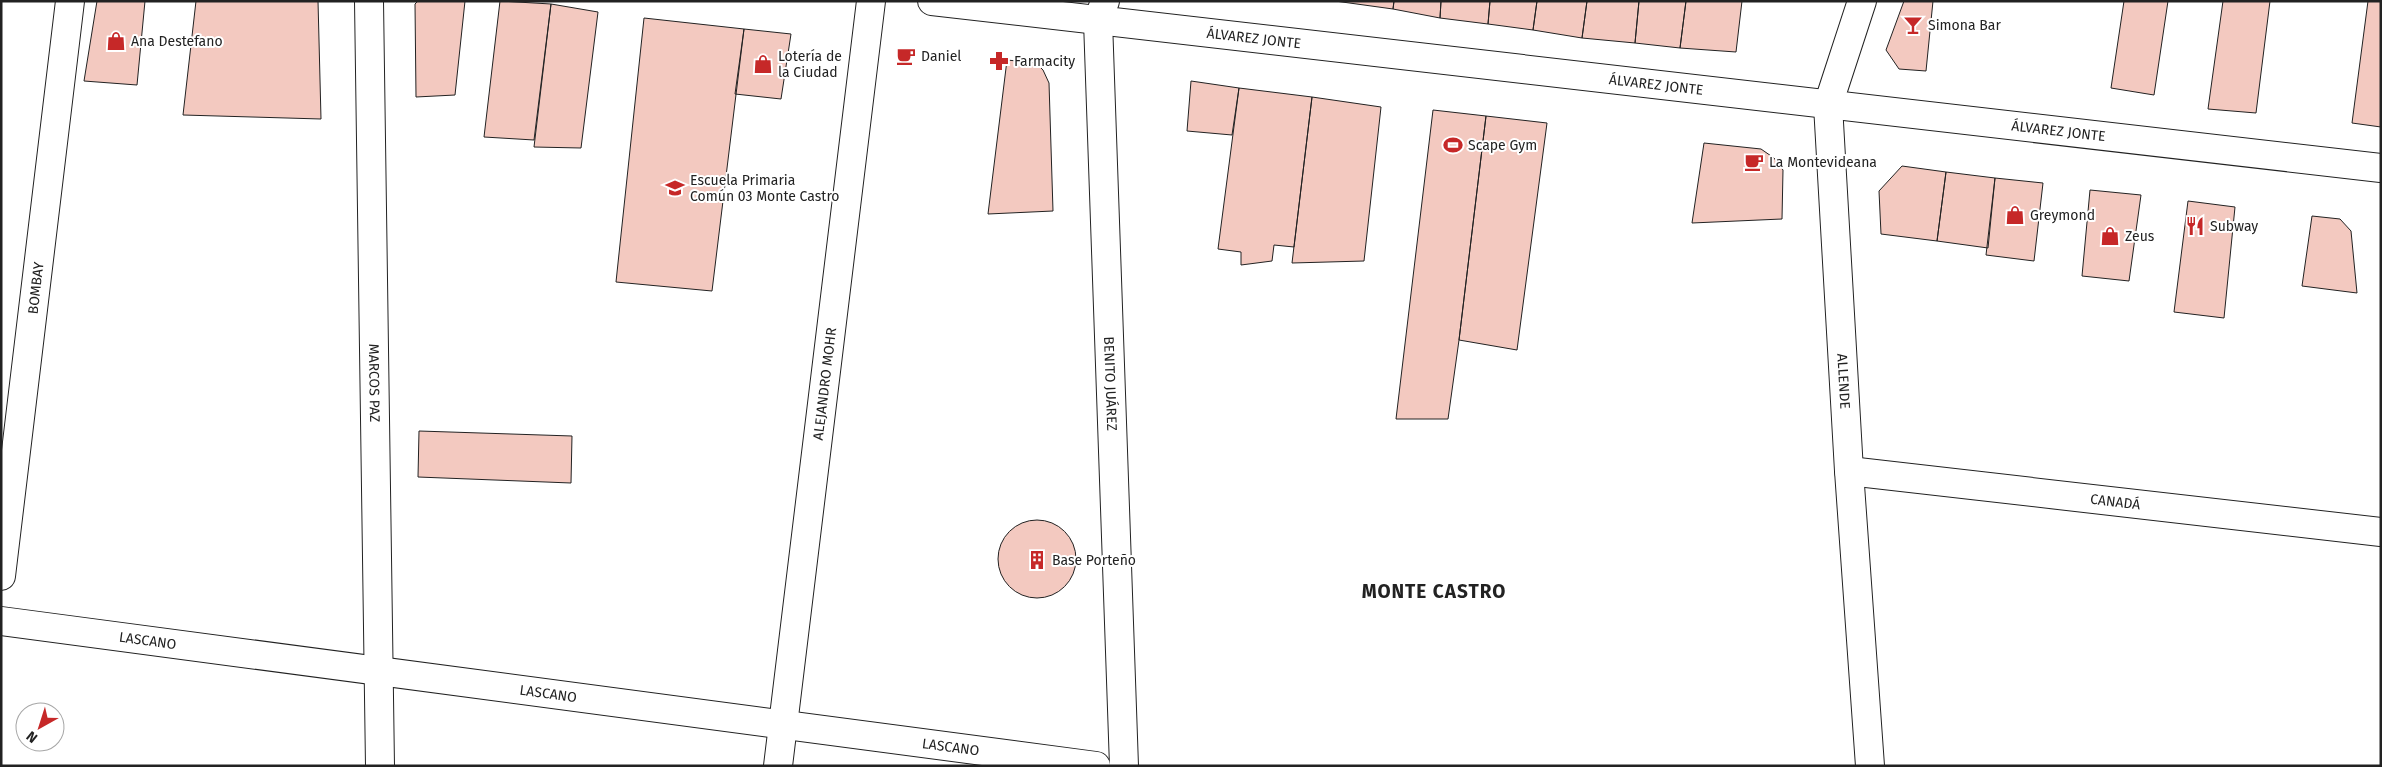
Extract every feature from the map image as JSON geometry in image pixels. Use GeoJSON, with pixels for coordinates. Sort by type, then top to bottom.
{"type":"FeatureCollection","features":[{"type":"Feature","properties":{"kind":"street","name":"BOMBAY"},"geometry":{"type":"LineString","coordinates":[[1,576],[70,1]]}},
{"type":"Feature","properties":{"kind":"street","name":"MARCOS PAZ"},"geometry":{"type":"LineString","coordinates":[[369,1],[380,766]]}},
{"type":"Feature","properties":{"kind":"street","name":"ALEJANDRO MOHR"},"geometry":{"type":"LineString","coordinates":[[778,766],[871,1]]}},
{"type":"Feature","properties":{"kind":"street","name":"ÁLVAREZ JONTE"},"geometry":{"type":"LineString","coordinates":[[932,1],[1101,11],[1828,105],[2381,168]]}},
{"type":"Feature","properties":{"kind":"street","name":"ALLENDE"},"geometry":{"type":"LineString","coordinates":[[1862,1],[1828,105],[1849,471],[1870,766]]}},
{"type":"Feature","properties":{"kind":"street","name":"BENITO JUÁREZ"},"geometry":{"type":"LineString","coordinates":[[1101,11],[1124,766]]}},
{"type":"Feature","properties":{"kind":"street","name":"CANADÁ"},"geometry":{"type":"LineString","coordinates":[[1849,471],[2381,532]]}},
{"type":"Feature","properties":{"kind":"street","name":"LASCANO"},"geometry":{"type":"LineString","coordinates":[[1,620],[1096,766]]}},
{"type":"Feature","properties":{"kind":"building","name":"Ana Destefano"},"geometry":{"type":"Polygon","coordinates":[[[97,1],[145,1],[137,85],[84,81],[97,1]]]}},
{"type":"Feature","properties":{"kind":"building"},"geometry":{"type":"Polygon","coordinates":[[[196,1],[318,1],[321,119],[183,115],[196,1]]]}},
{"type":"Feature","properties":{"kind":"building"},"geometry":{"type":"Polygon","coordinates":[[[418,1],[465,1],[455,95],[416,97],[415,4],[418,1]]]}},
{"type":"Feature","properties":{"kind":"building"},"geometry":{"type":"Polygon","coordinates":[[[500,1],[551,4],[534,140],[484,137],[500,1]]]}},
{"type":"Feature","properties":{"kind":"building"},"geometry":{"type":"Polygon","coordinates":[[[1335,1],[1394,1],[1393,9],[1335,1]]]}},
{"type":"Feature","properties":{"kind":"building"},"geometry":{"type":"Polygon","coordinates":[[[1394,1],[1441,1],[1440,18],[1393,9],[1394,1]]]}},
{"type":"Feature","properties":{"kind":"building"},"geometry":{"type":"Polygon","coordinates":[[[1441,1],[1490,1],[1488,24],[1440,18],[1441,1]]]}},
{"type":"Feature","properties":{"kind":"building"},"geometry":{"type":"Polygon","coordinates":[[[1490,1],[1537,1],[1533,30],[1488,24],[1490,1]]]}},
{"type":"Feature","properties":{"kind":"building"},"geometry":{"type":"Polygon","coordinates":[[[1537,1],[1587,1],[1582,38],[1533,30],[1537,1]]]}},
{"type":"Feature","properties":{"kind":"building"},"geometry":{"type":"Polygon","coordinates":[[[1587,1],[1639,1],[1635,43],[1582,38],[1587,1]]]}},
{"type":"Feature","properties":{"kind":"building"},"geometry":{"type":"Polygon","coordinates":[[[1639,1],[1686,1],[1680,48],[1635,43],[1639,1]]]}},
{"type":"Feature","properties":{"kind":"building"},"geometry":{"type":"Polygon","coordinates":[[[1686,1],[1742,1],[1736,52],[1680,48],[1686,1]]]}},
{"type":"Feature","properties":{"kind":"building","name":"Simona Bar"},"geometry":{"type":"Polygon","coordinates":[[[1904,1],[1933,1],[1926,71],[1899,69],[1886,50],[1904,1]]]}},
{"type":"Feature","properties":{"kind":"building"},"geometry":{"type":"Polygon","coordinates":[[[2124,1],[2168,1],[2154,95],[2111,88],[2124,1]]]}},
{"type":"Feature","properties":{"kind":"building"},"geometry":{"type":"Polygon","coordinates":[[[2223,1],[2270,1],[2256,113],[2208,109],[2223,1]]]}},
{"type":"Feature","properties":{"kind":"building"},"geometry":{"type":"Polygon","coordinates":[[[2368,1],[2381,1],[2381,127],[2352,123],[2368,1]]]}},
{"type":"Feature","properties":{"kind":"building"},"geometry":{"type":"Polygon","coordinates":[[[551,4],[598,12],[581,148],[534,147],[551,4]]]}},
{"type":"Feature","properties":{"kind":"building","name":"Escuela Primaria Común 03 Monte Castro"},"geometry":{"type":"Polygon","coordinates":[[[644,18],[744,29],[712,291],[616,282],[644,18]]]}},
{"type":"Feature","properties":{"kind":"building","name":"Lotería de la Ciudad"},"geometry":{"type":"Polygon","coordinates":[[[744,29],[791,34],[781,99],[735,94],[744,29]]]}},
{"type":"Feature","properties":{"kind":"building"},"geometry":{"type":"Polygon","coordinates":[[[1007,60],[1036,63],[1043,70],[1049,83],[1053,211],[988,214],[1007,60]]]}},
{"type":"Feature","properties":{"kind":"building"},"geometry":{"type":"Polygon","coordinates":[[[1191,81],[1239,88],[1232,135],[1187,131],[1191,81]]]}},
{"type":"Feature","properties":{"kind":"building"},"geometry":{"type":"Polygon","coordinates":[[[1239,88],[1312,97],[1294,247],[1274,245],[1272,261],[1241,265],[1241,252],[1218,249],[1239,88]]]}},
{"type":"Feature","properties":{"kind":"building"},"geometry":{"type":"Polygon","coordinates":[[[1312,97],[1381,107],[1364,261],[1292,263],[1312,97]]]}},
{"type":"Feature","properties":{"kind":"building"},"geometry":{"type":"Polygon","coordinates":[[[1433,110],[1486,116],[1448,419],[1396,419],[1433,110]]]}},
{"type":"Feature","properties":{"kind":"building"},"geometry":{"type":"Polygon","coordinates":[[[1486,116],[1547,123],[1517,350],[1459,340],[1486,116]]]}},
{"type":"Feature","properties":{"kind":"building"},"geometry":{"type":"Polygon","coordinates":[[[1704,143],[1761,149],[1774,158],[1783,170],[1782,219],[1692,223],[1704,143]]]}},
{"type":"Feature","properties":{"kind":"building"},"geometry":{"type":"Polygon","coordinates":[[[1902,166],[1946,172],[1937,241],[1881,234],[1879,191],[1902,166]]]}},
{"type":"Feature","properties":{"kind":"building"},"geometry":{"type":"Polygon","coordinates":[[[1946,172],[1995,178],[1988,248],[1937,241],[1946,172]]]}},
{"type":"Feature","properties":{"kind":"building","name":"Greymond"},"geometry":{"type":"Polygon","coordinates":[[[1995,178],[2043,183],[2034,261],[1986,255],[1995,178]]]}},
{"type":"Feature","properties":{"kind":"building","name":"Zeus"},"geometry":{"type":"Polygon","coordinates":[[[2090,190],[2141,195],[2129,281],[2082,276],[2090,190]]]}},
{"type":"Feature","properties":{"kind":"building"},"geometry":{"type":"Polygon","coordinates":[[[2188,201],[2235,207],[2224,318],[2174,312],[2188,201]]]}},
{"type":"Feature","properties":{"kind":"building"},"geometry":{"type":"Polygon","coordinates":[[[2312,216],[2340,219],[2351,231],[2357,293],[2302,286],[2312,216]]]}},
{"type":"Feature","properties":{"kind":"building"},"geometry":{"type":"Polygon","coordinates":[[[419,431],[572,436],[571,483],[418,477],[419,431]]]}},
{"type":"Feature","properties":{"kind":"building","name":"Base Porteño"},"geometry":{"type":"Polygon","coordinates":[[[1037,520],[1052,523],[1069,537],[1073,544],[1076,559],[1073,574],[1059,591],[1052,595],[1037,598],[1022,595],[1005,581],[1001,574],[998,559],[1001,544],[1015,527],[1022,523],[1037,520]]]}},
{"type":"Feature","properties":{"kind":"place","name":"Simona Bar"},"geometry":{"type":"Point","coordinates":[1913,25]}},
{"type":"Feature","properties":{"kind":"place","name":"Ana Destefano"},"geometry":{"type":"Point","coordinates":[116,41]}},
{"type":"Feature","properties":{"kind":"place","name":"Daniel"},"geometry":{"type":"Point","coordinates":[906,56]}},
{"type":"Feature","properties":{"kind":"place","name":"Farmacity"},"geometry":{"type":"Point","coordinates":[999,61]}},
{"type":"Feature","properties":{"kind":"place","name":"Lotería de la Ciudad"},"geometry":{"type":"Point","coordinates":[763,64]}},
{"type":"Feature","properties":{"kind":"place","name":"Scape Gym"},"geometry":{"type":"Point","coordinates":[1453,145]}},
{"type":"Feature","properties":{"kind":"place","name":"La Montevideana"},"geometry":{"type":"Point","coordinates":[1754,162]}},
{"type":"Feature","properties":{"kind":"place","name":"Escuela Primaria Común 03 Monte Castro"},"geometry":{"type":"Point","coordinates":[675,188]}},
{"type":"Feature","properties":{"kind":"place","name":"Greymond"},"geometry":{"type":"Point","coordinates":[2015,215]}},
{"type":"Feature","properties":{"kind":"place","name":"Subway"},"geometry":{"type":"Point","coordinates":[2195,226]}},
{"type":"Feature","properties":{"kind":"place","name":"Zeus"},"geometry":{"type":"Point","coordinates":[2110,236]}},
{"type":"Feature","properties":{"kind":"place","name":"Base Porteño"},"geometry":{"type":"Point","coordinates":[1037,560]}},
{"type":"Feature","properties":{"kind":"district","name":"MONTE CASTRO"},"geometry":{"type":"Point","coordinates":[1434,591]}}]}
